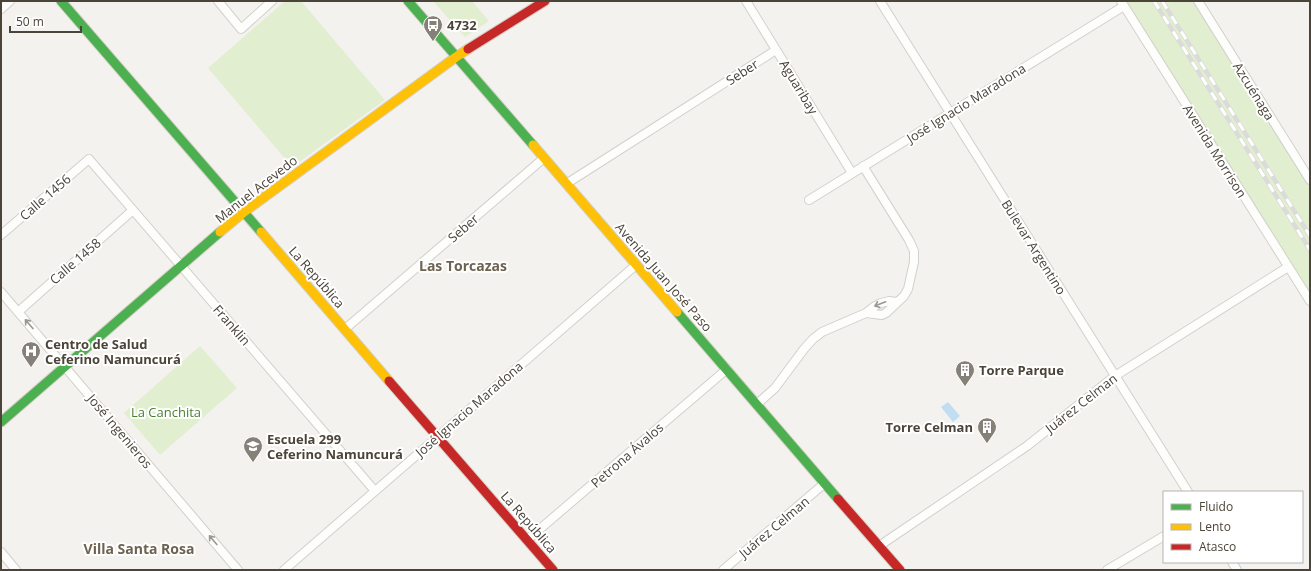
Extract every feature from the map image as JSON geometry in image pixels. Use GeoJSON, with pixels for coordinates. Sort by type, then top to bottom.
{"type":"FeatureCollection","features":[{"type":"Feature","properties":{"kind":"street"},"geometry":{"type":"LineString","coordinates":[[1,8],[10,1]]}},
{"type":"Feature","properties":{"kind":"street","name":"La República"},"geometry":{"type":"LineString","coordinates":[[62,1],[553,570]]}},
{"type":"Feature","properties":{"kind":"street"},"geometry":{"type":"LineString","coordinates":[[218,1],[241,29],[272,1]]}},
{"type":"Feature","properties":{"kind":"street","name":"Avenida Juan José Paso"},"geometry":{"type":"LineString","coordinates":[[408,1],[900,570]]}},
{"type":"Feature","properties":{"kind":"street","name":"Manuel Acevedo"},"geometry":{"type":"LineString","coordinates":[[1,421],[66,367],[244,212],[456,57],[545,1]]}},
{"type":"Feature","properties":{"kind":"street","name":"Aguaribay"},"geometry":{"type":"LineString","coordinates":[[746,1],[852,173]]}},
{"type":"Feature","properties":{"kind":"street","name":"Bulevar Argentino"},"geometry":{"type":"LineString","coordinates":[[880,1],[1187,491]]}},
{"type":"Feature","properties":{"kind":"street","name":"Azcuénaga"},"geometry":{"type":"LineString","coordinates":[[1198,1],[1310,180]]}},
{"type":"Feature","properties":{"kind":"street","name":"José Ignacio Maradona"},"geometry":{"type":"LineString","coordinates":[[809,200],[950,113],[1122,3]]}},
{"type":"Feature","properties":{"kind":"street","name":"Avenida Morrison"},"geometry":{"type":"LineString","coordinates":[[1122,3],[1310,301]]}},
{"type":"Feature","properties":{"kind":"street","name":"Seber"},"geometry":{"type":"LineString","coordinates":[[566,184],[776,50]]}},
{"type":"Feature","properties":{"kind":"street","name":"Seber"},"geometry":{"type":"LineString","coordinates":[[345,329],[544,158]]}},
{"type":"Feature","properties":{"kind":"street","name":"Franklin"},"geometry":{"type":"LineString","coordinates":[[89,159],[376,491]]}},
{"type":"Feature","properties":{"kind":"street","name":"Calle 1456"},"geometry":{"type":"LineString","coordinates":[[1,235],[89,159]]}},
{"type":"Feature","properties":{"kind":"street"},"geometry":{"type":"LineString","coordinates":[[756,404],[775,388],[804,349],[822,332],[866,314],[882,315],[891,309],[904,296],[908,289],[914,262],[914,251],[909,240],[863,166]]}},
{"type":"Feature","properties":{"kind":"street","name":"Calle 1458"},"geometry":{"type":"LineString","coordinates":[[18,312],[133,210]]}},
{"type":"Feature","properties":{"kind":"street","name":"José Ignacio Maradona"},"geometry":{"type":"LineString","coordinates":[[284,570],[636,265]]}},
{"type":"Feature","properties":{"kind":"street","name":"Juárez Celman"},"geometry":{"type":"LineString","coordinates":[[879,546],[1027,446],[1115,376],[1288,267]]}},
{"type":"Feature","properties":{"kind":"street","name":"José Ingenieros"},"geometry":{"type":"LineString","coordinates":[[1,292],[238,570]]}},
{"type":"Feature","properties":{"kind":"street","name":"Petrona Ávalos"},"geometry":{"type":"LineString","coordinates":[[527,540],[727,369]]}},
{"type":"Feature","properties":{"kind":"street","name":"Juárez Celman"},"geometry":{"type":"LineString","coordinates":[[723,570],[825,483]]}},
{"type":"Feature","properties":{"kind":"street"},"geometry":{"type":"LineString","coordinates":[[1107,570],[1163,537]]}},
{"type":"Feature","properties":{"kind":"street"},"geometry":{"type":"LineString","coordinates":[[1,552],[16,570]]}},
{"type":"Feature","properties":{"kind":"green space"},"geometry":{"type":"Polygon","coordinates":[[[285,1],[301,1],[385,100],[292,167],[208,68],[285,1]]]}},
{"type":"Feature","properties":{"kind":"green space"},"geometry":{"type":"Polygon","coordinates":[[[433,1],[472,1],[489,21],[465,37],[433,1]]]}},
{"type":"Feature","properties":{"kind":"green space"},"geometry":{"type":"Polygon","coordinates":[[[1121,1],[1198,1],[1310,180],[1310,301],[1121,1]]]}},
{"type":"Feature","properties":{"kind":"green space","name":"La Canchita"},"geometry":{"type":"Polygon","coordinates":[[[200,346],[237,388],[160,455],[124,413],[200,346]]]}},
{"type":"Feature","properties":{"kind":"water"},"geometry":{"type":"Polygon","coordinates":[[[948,402],[960,416],[953,422],[941,407],[948,402]]]}},
{"type":"Feature","properties":{"kind":"railway"},"geometry":{"type":"LineString","coordinates":[[1154,1],[1310,250]]}},
{"type":"Feature","properties":{"kind":"railway"},"geometry":{"type":"LineString","coordinates":[[1162,1],[1310,236]]}},
{"type":"Feature","properties":{"kind":"traffic: fast"},"geometry":{"type":"LineString","coordinates":[[61,1],[261,232]]}},
{"type":"Feature","properties":{"kind":"traffic: fast"},"geometry":{"type":"LineString","coordinates":[[408,1],[533,145]]}},
{"type":"Feature","properties":{"kind":"traffic: fast"},"geometry":{"type":"LineString","coordinates":[[1,422],[220,232]]}},
{"type":"Feature","properties":{"kind":"traffic: fast"},"geometry":{"type":"LineString","coordinates":[[677,312],[838,499]]}},
{"type":"Feature","properties":{"kind":"traffic: slow"},"geometry":{"type":"LineString","coordinates":[[220,232],[244,212],[468,49]]}},
{"type":"Feature","properties":{"kind":"traffic: slow"},"geometry":{"type":"LineString","coordinates":[[533,145],[677,312]]}},
{"type":"Feature","properties":{"kind":"traffic: slow"},"geometry":{"type":"LineString","coordinates":[[261,232],[389,381]]}},
{"type":"Feature","properties":{"kind":"traffic: jam"},"geometry":{"type":"LineString","coordinates":[[468,49],[545,1]]}},
{"type":"Feature","properties":{"kind":"traffic: jam"},"geometry":{"type":"LineString","coordinates":[[389,381],[553,570]]}},
{"type":"Feature","properties":{"kind":"traffic: jam"},"geometry":{"type":"LineString","coordinates":[[838,499],[900,570]]}},
{"type":"Feature","properties":{"kind":"place","name":"4732"},"geometry":{"type":"Point","coordinates":[433,42]}},
{"type":"Feature","properties":{"kind":"place","name":"Centro de Salud Ceferino Namuncurá"},"geometry":{"type":"Point","coordinates":[31,368]}},
{"type":"Feature","properties":{"kind":"place","name":"Torre Parque"},"geometry":{"type":"Point","coordinates":[965,387]}},
{"type":"Feature","properties":{"kind":"place","name":"Torre Celman"},"geometry":{"type":"Point","coordinates":[987,444]}},
{"type":"Feature","properties":{"kind":"place","name":"Escuela 299 Ceferino Namuncurá"},"geometry":{"type":"Point","coordinates":[253,463]}},
{"type":"Feature","properties":{"kind":"district","name":"Las Torcazas"},"geometry":{"type":"Point","coordinates":[463,266]}},
{"type":"Feature","properties":{"kind":"district","name":"Villa Santa Rosa"},"geometry":{"type":"Point","coordinates":[139,549]}}]}
